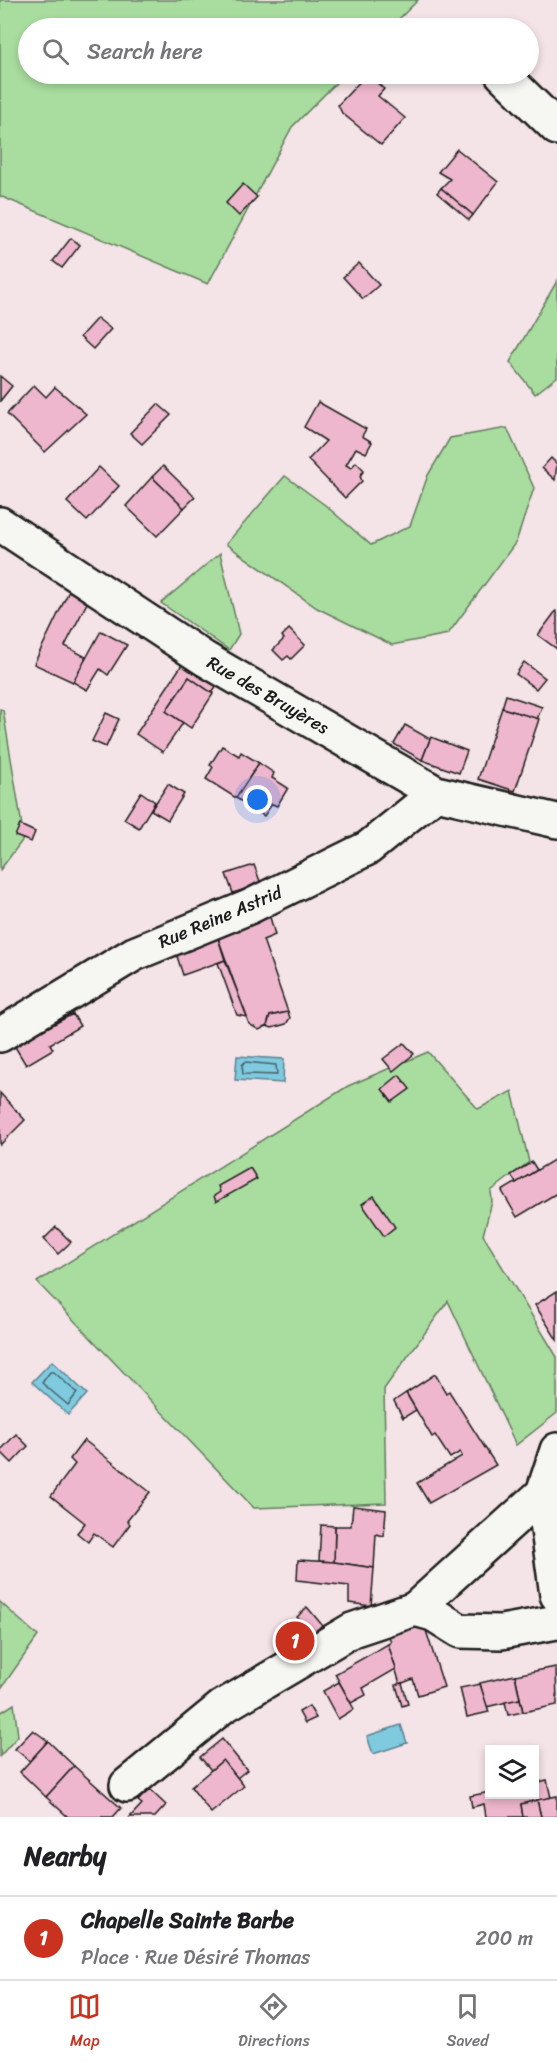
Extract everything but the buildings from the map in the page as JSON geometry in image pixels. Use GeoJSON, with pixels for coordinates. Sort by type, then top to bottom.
{"type":"FeatureCollection","features":[{"type":"Feature","properties":{"kind":"street"},"geometry":{"type":"LineString","coordinates":[[512,84],[557,128]]}},
{"type":"Feature","properties":{"kind":"street","name":"Rue des Bruyères"},"geometry":{"type":"LineString","coordinates":[[0,524],[205,659],[436,793],[557,821]]}},
{"type":"Feature","properties":{"kind":"street","name":"Rue Reine Astrid"},"geometry":{"type":"LineString","coordinates":[[0,1035],[134,954],[249,907],[368,848],[436,793]]}},
{"type":"Feature","properties":{"kind":"street"},"geometry":{"type":"LineString","coordinates":[[557,1450],[543,1493],[557,1595]]}},
{"type":"Feature","properties":{"kind":"street"},"geometry":{"type":"LineString","coordinates":[[127,1785],[222,1707],[352,1630],[415,1609],[543,1493]]}},
{"type":"Feature","properties":{"kind":"street"},"geometry":{"type":"LineString","coordinates":[[415,1609],[432,1614],[460,1630],[501,1632],[557,1622]]}},
{"type":"Feature","properties":{"kind":"green space"},"geometry":{"type":"Polygon","coordinates":[[[0,0],[418,0],[400,18],[18,18],[18,84],[335,84],[292,127],[208,284],[0,196],[0,0]]]}},
{"type":"Feature","properties":{"kind":"green space"},"geometry":{"type":"Polygon","coordinates":[[[557,281],[557,377],[535,394],[510,362],[557,281]]]}},
{"type":"Feature","properties":{"kind":"green space"},"geometry":{"type":"Polygon","coordinates":[[[507,428],[534,488],[516,542],[448,634],[392,645],[317,608],[226,544],[285,476],[325,505],[371,545],[410,526],[428,475],[450,438],[507,428]]]}},
{"type":"Feature","properties":{"kind":"green space"},"geometry":{"type":"Polygon","coordinates":[[[220,553],[239,634],[229,650],[161,603],[220,553]]]}},
{"type":"Feature","properties":{"kind":"green space"},"geometry":{"type":"Polygon","coordinates":[[[0,709],[3,710],[24,838],[0,870],[0,709]]]}},
{"type":"Feature","properties":{"kind":"green space"},"geometry":{"type":"Polygon","coordinates":[[[428,1052],[478,1109],[512,1091],[529,1162],[491,1191],[492,1202],[483,1235],[557,1357],[557,1413],[516,1445],[448,1301],[384,1389],[386,1503],[254,1508],[37,1282],[348,1086],[428,1052]]]}},
{"type":"Feature","properties":{"kind":"green space"},"geometry":{"type":"Polygon","coordinates":[[[0,1602],[38,1636],[0,1690],[0,1602]]]}},
{"type":"Feature","properties":{"kind":"green space"},"geometry":{"type":"Polygon","coordinates":[[[14,1704],[18,1736],[0,1756],[0,1713],[14,1704]]]}},
{"type":"Feature","properties":{"kind":"water"},"geometry":{"type":"Polygon","coordinates":[[[237,1056],[284,1059],[283,1083],[235,1080],[237,1056]]]}},
{"type":"Feature","properties":{"kind":"water"},"geometry":{"type":"Polygon","coordinates":[[[52,1361],[87,1394],[68,1415],[32,1382],[52,1361]]]}},
{"type":"Feature","properties":{"kind":"water"},"geometry":{"type":"Polygon","coordinates":[[[401,1725],[407,1743],[373,1754],[367,1736],[401,1725]]]}},
{"type":"Feature","properties":{"kind":"place","name":"Chapelle Sainte Barbe"},"geometry":{"type":"Point","coordinates":[295,1641]}}]}
